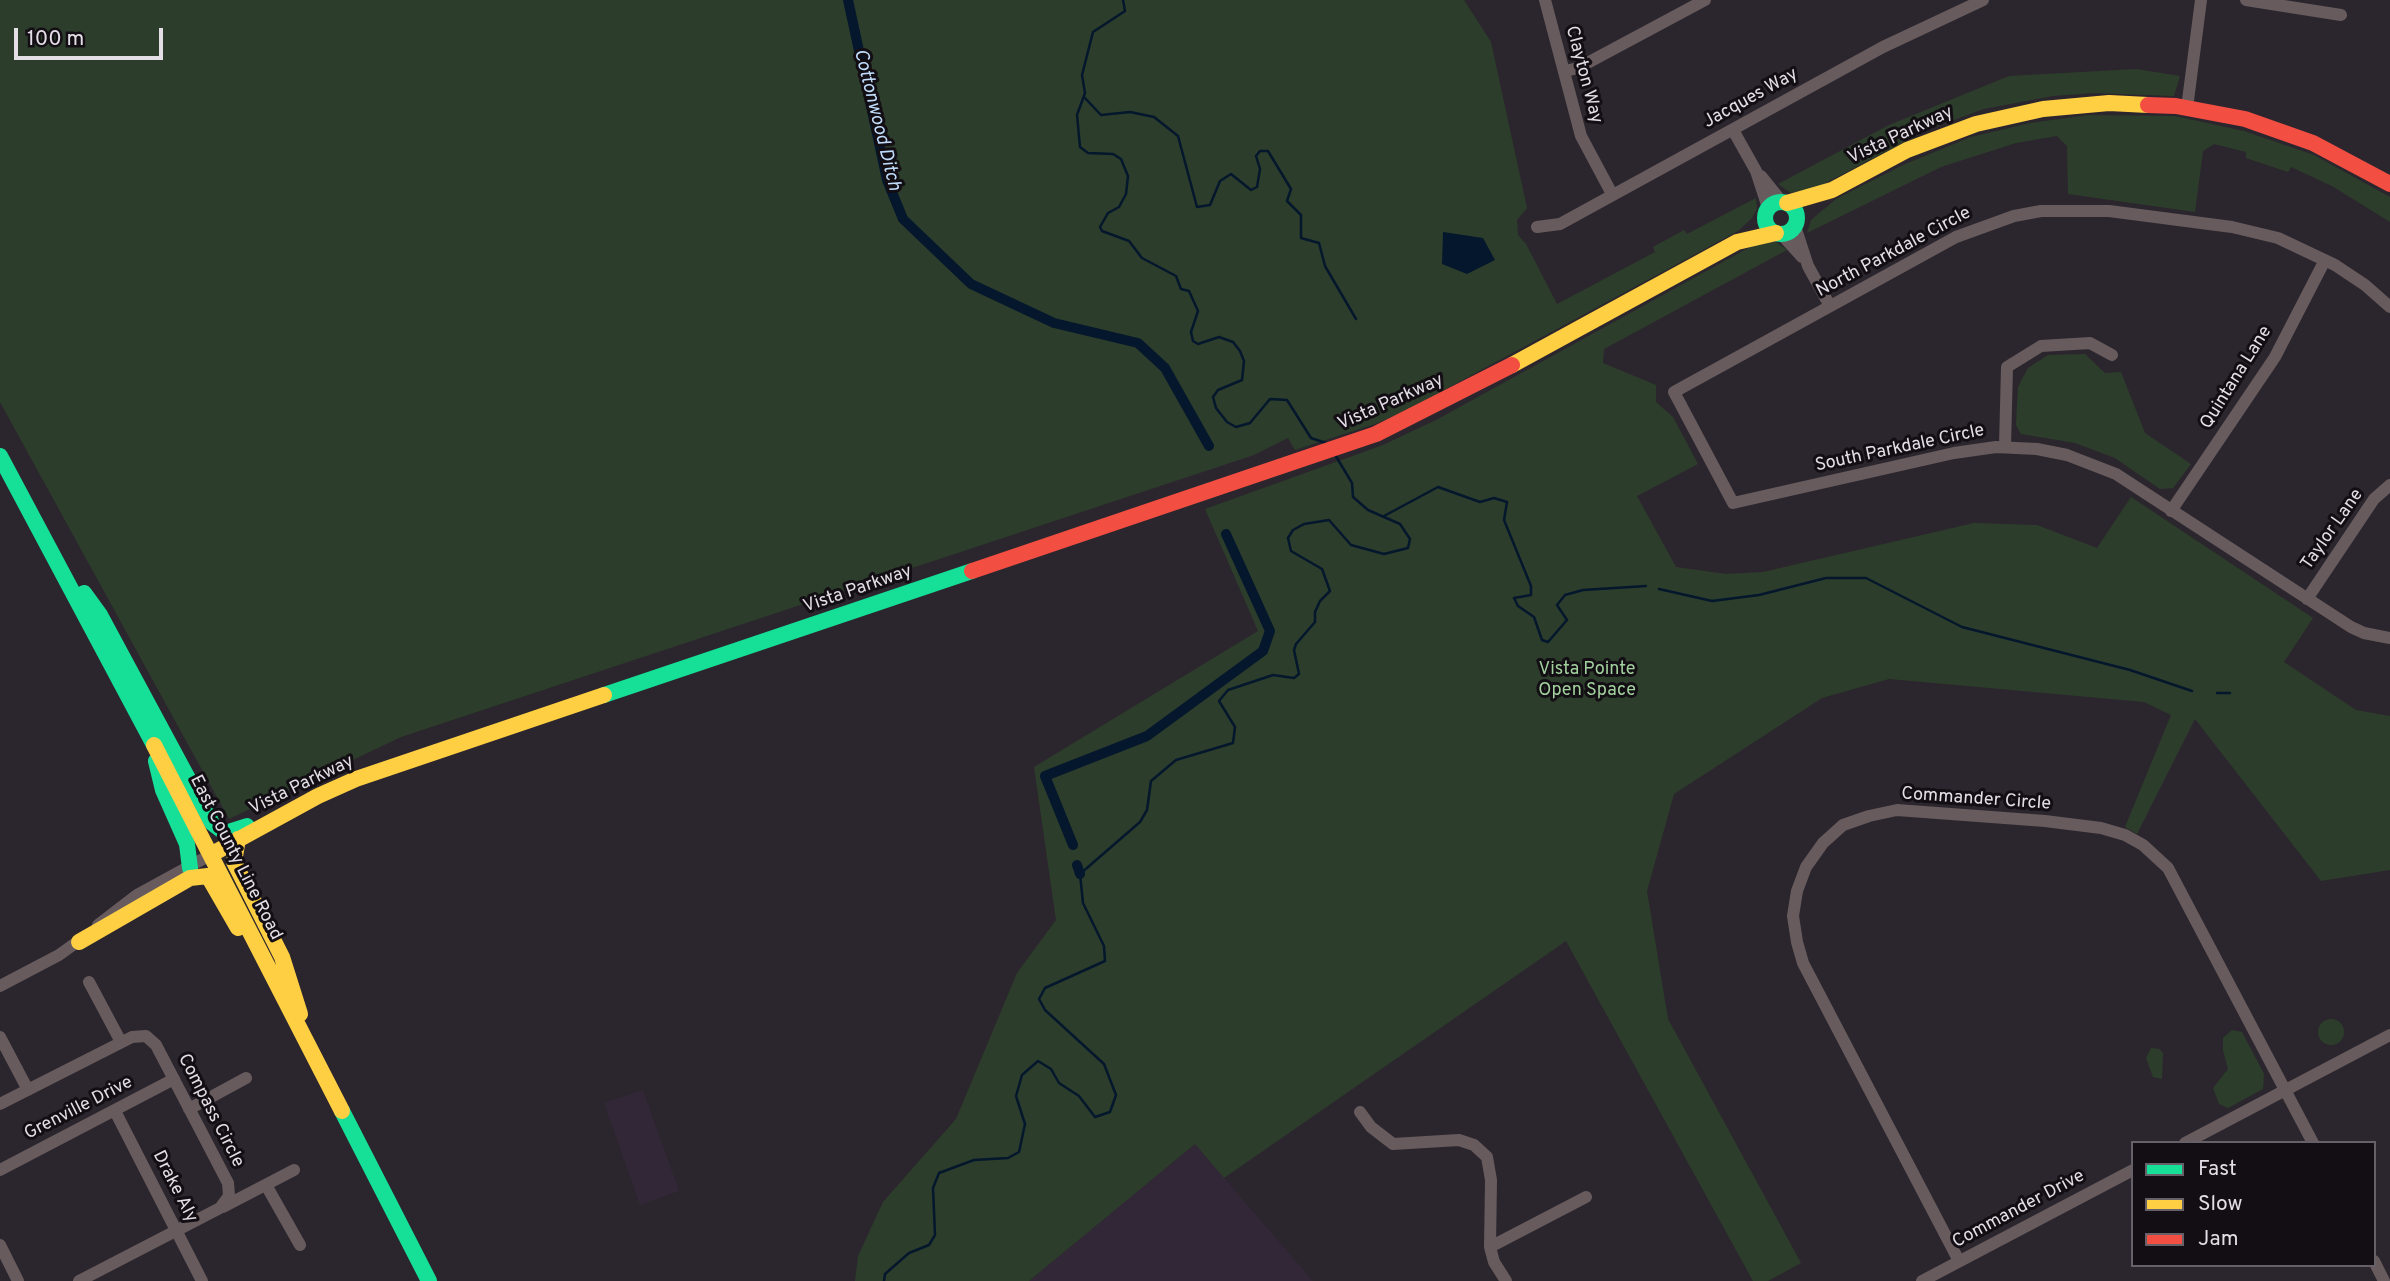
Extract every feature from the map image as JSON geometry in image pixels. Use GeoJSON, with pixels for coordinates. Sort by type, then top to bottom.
{"type":"FeatureCollection","features":[{"type":"Feature","properties":{"kind":"street","name":"Clayton Way"},"geometry":{"type":"LineString","coordinates":[[1545,0],[1581,136],[1612,194]]}},
{"type":"Feature","properties":{"kind":"street"},"geometry":{"type":"LineString","coordinates":[[1565,71],[1578,68],[1705,0]]}},
{"type":"Feature","properties":{"kind":"street","name":"Jacques Way"},"geometry":{"type":"LineString","coordinates":[[1537,227],[1559,224],[1883,47],[1983,0]]}},
{"type":"Feature","properties":{"kind":"street"},"geometry":{"type":"LineString","coordinates":[[2187,108],[2201,0]]}},
{"type":"Feature","properties":{"kind":"street"},"geometry":{"type":"LineString","coordinates":[[2246,0],[2341,15]]}},
{"type":"Feature","properties":{"kind":"street","name":"Vista Parkway"},"geometry":{"type":"LineString","coordinates":[[1737,242],[1776,208],[1832,190],[1925,142],[2006,115],[2109,103],[2187,108],[2245,119],[2343,156],[2390,184]]}},
{"type":"Feature","properties":{"kind":"street"},"geometry":{"type":"LineString","coordinates":[[1733,130],[1776,208]]}},
{"type":"Feature","properties":{"kind":"street","name":"Vista Parkway"},"geometry":{"type":"LineString","coordinates":[[0,986],[79,942],[126,902],[238,839],[356,779],[1376,434],[1440,404],[1737,242],[1787,227],[1832,190]]}},
{"type":"Feature","properties":{"kind":"street"},"geometry":{"type":"LineString","coordinates":[[1776,208],[1794,208],[1787,227],[1830,306]]}},
{"type":"Feature","properties":{"kind":"street"},"geometry":{"type":"LineString","coordinates":[[1776,208],[1768,227],[1787,227]]}},
{"type":"Feature","properties":{"kind":"street","name":"North Parkdale Circle"},"geometry":{"type":"LineString","coordinates":[[1700,440],[1674,392],[1956,237],[2014,216],[2041,211],[2109,211],[2232,227],[2278,238],[2325,260],[2365,285],[2390,307]]}},
{"type":"Feature","properties":{"kind":"street","name":"Quintana Lane"},"geometry":{"type":"LineString","coordinates":[[2171,511],[2275,357],[2325,260]]}},
{"type":"Feature","properties":{"kind":"street"},"geometry":{"type":"LineString","coordinates":[[2005,446],[2007,367],[2040,346],[2090,343],[2112,355]]}},
{"type":"Feature","properties":{"kind":"street","name":"South Parkdale Circle"},"geometry":{"type":"LineString","coordinates":[[1700,440],[1733,503],[1954,453],[2005,446],[2037,449],[2092,462],[2116,474],[2364,634],[2390,638]]}},
{"type":"Feature","properties":{"kind":"street","name":"East County Line Road"},"geometry":{"type":"LineString","coordinates":[[0,456],[212,854],[316,1064],[429,1281]]}},
{"type":"Feature","properties":{"kind":"street","name":"Taylor Lane"},"geometry":{"type":"LineString","coordinates":[[2307,599],[2374,499],[2390,485]]}},
{"type":"Feature","properties":{"kind":"street"},"geometry":{"type":"LineString","coordinates":[[41,530],[100,615],[212,823],[225,833],[245,827],[322,786],[358,771],[449,739],[522,725]]}},
{"type":"Feature","properties":{"kind":"street"},"geometry":{"type":"LineString","coordinates":[[148,731],[163,790],[187,844],[190,868]]}},
{"type":"Feature","properties":{"kind":"street","name":"Commander Circle"},"geometry":{"type":"LineString","coordinates":[[1959,1261],[1803,963],[1797,942],[1793,916],[1797,891],[1806,867],[1823,843],[1843,825],[1897,810],[2097,828],[2134,840],[2168,867],[2312,1141]]}},
{"type":"Feature","properties":{"kind":"street"},"geometry":{"type":"LineString","coordinates":[[238,839],[234,862],[282,957],[316,1064]]}},
{"type":"Feature","properties":{"kind":"street"},"geometry":{"type":"LineString","coordinates":[[79,942],[190,878],[208,876],[316,1064]]}},
{"type":"Feature","properties":{"kind":"street"},"geometry":{"type":"LineString","coordinates":[[89,982],[121,1042]]}},
{"type":"Feature","properties":{"kind":"street"},"geometry":{"type":"LineString","coordinates":[[2189,1141],[2390,1035]]}},
{"type":"Feature","properties":{"kind":"street","name":"Compass Circle"},"geometry":{"type":"LineString","coordinates":[[0,1104],[121,1042],[132,1037],[146,1036],[156,1045],[228,1183],[229,1196],[220,1208]]}},
{"type":"Feature","properties":{"kind":"street"},"geometry":{"type":"LineString","coordinates":[[0,1037],[28,1090]]}},
{"type":"Feature","properties":{"kind":"street"},"geometry":{"type":"LineString","coordinates":[[189,1109],[246,1078]]}},
{"type":"Feature","properties":{"kind":"street","name":"Grenville Drive"},"geometry":{"type":"LineString","coordinates":[[0,1170],[174,1079]]}},
{"type":"Feature","properties":{"kind":"street","name":"Drake Aly"},"geometry":{"type":"LineString","coordinates":[[115,1111],[202,1281]]}},
{"type":"Feature","properties":{"kind":"street"},"geometry":{"type":"LineString","coordinates":[[1360,1112],[1371,1127],[1393,1144],[1452,1139],[1480,1149],[1491,1169],[1490,1247],[1494,1262],[1506,1281]]}},
{"type":"Feature","properties":{"kind":"street"},"geometry":{"type":"LineString","coordinates":[[79,1281],[294,1170]]}},
{"type":"Feature","properties":{"kind":"street","name":"Commander Drive"},"geometry":{"type":"LineString","coordinates":[[1922,1281],[2131,1171]]}},
{"type":"Feature","properties":{"kind":"street"},"geometry":{"type":"LineString","coordinates":[[266,1185],[300,1245]]}},
{"type":"Feature","properties":{"kind":"street"},"geometry":{"type":"LineString","coordinates":[[384,1194],[421,1281]]}},
{"type":"Feature","properties":{"kind":"street"},"geometry":{"type":"LineString","coordinates":[[1490,1247],[1586,1197]]}},
{"type":"Feature","properties":{"kind":"street"},"geometry":{"type":"LineString","coordinates":[[0,1245],[18,1281]]}},
{"type":"Feature","properties":{"kind":"street"},"geometry":{"type":"LineString","coordinates":[[2376,1265],[2384,1281]]}},
{"type":"Feature","properties":{"kind":"shaded area"},"geometry":{"type":"Polygon","coordinates":[[[643,1090],[679,1191],[640,1205],[604,1103],[643,1090]]]}},
{"type":"Feature","properties":{"kind":"shaded area"},"geometry":{"type":"Polygon","coordinates":[[[1195,1144],[1313,1281],[1029,1281],[1195,1144]]]}},
{"type":"Feature","properties":{"kind":"green space"},"geometry":{"type":"Polygon","coordinates":[[[0,0],[1464,0],[1491,42],[1527,208],[1517,220],[1518,235],[1526,244],[1557,304],[1655,252],[1653,247],[1684,230],[1687,234],[1756,198],[1757,209],[1738,231],[1409,409],[1378,423],[1295,450],[1288,438],[1254,455],[401,737],[229,819],[0,402],[0,0]]]}},
{"type":"Feature","properties":{"kind":"green space"},"geometry":{"type":"Polygon","coordinates":[[[2136,69],[2180,76],[2174,96],[2093,93],[2053,96],[1984,109],[1927,130],[1818,187],[1791,193],[1778,184],[1889,125],[2009,76],[2136,69]]]}},
{"type":"Feature","properties":{"kind":"green space"},"geometry":{"type":"Polygon","coordinates":[[[2088,115],[2175,116],[2244,131],[2314,155],[2390,197],[2390,222],[2332,186],[2291,167],[2288,172],[2246,158],[2246,152],[2214,144],[2203,151],[2195,212],[2068,194],[2067,146],[2057,136],[2016,143],[1941,167],[1807,233],[1811,220],[1836,199],[1903,165],[1971,137],[2030,123],[2088,115]]]}},
{"type":"Feature","properties":{"kind":"green space","name":"Vista Pointe Open Space"},"geometry":{"type":"Polygon","coordinates":[[[1759,242],[1776,242],[1787,250],[1604,349],[1603,363],[1656,385],[1656,402],[1673,417],[1698,464],[1637,496],[1676,567],[1726,574],[1763,572],[1974,523],[2037,525],[2097,548],[2131,497],[2313,618],[2284,662],[2356,710],[2390,716],[2390,870],[2321,881],[2195,719],[2137,834],[2125,827],[2171,715],[2144,702],[1889,679],[1822,698],[1674,794],[1647,891],[1668,1019],[1801,1263],[1768,1281],[1753,1281],[1566,941],[1224,1178],[1195,1144],[1029,1281],[855,1281],[858,1256],[883,1202],[956,1119],[1017,973],[1056,920],[1034,767],[1258,631],[1205,509],[1383,445],[1438,419],[1759,242]]]}},
{"type":"Feature","properties":{"kind":"green space"},"geometry":{"type":"Polygon","coordinates":[[[2085,354],[2105,373],[2121,372],[2145,433],[2191,464],[2173,488],[2160,489],[2115,458],[2075,443],[2021,434],[2016,425],[2018,387],[2028,368],[2048,355],[2085,354]]]}},
{"type":"Feature","properties":{"kind":"green space"},"geometry":{"type":"Polygon","coordinates":[[[2331,1019],[2340,1023],[2344,1032],[2340,1041],[2331,1045],[2322,1041],[2318,1032],[2322,1023],[2331,1019]]]}},
{"type":"Feature","properties":{"kind":"green space"},"geometry":{"type":"Polygon","coordinates":[[[2232,1030],[2242,1032],[2264,1074],[2263,1089],[2228,1108],[2219,1104],[2213,1088],[2228,1069],[2223,1038],[2232,1030]]]}},
{"type":"Feature","properties":{"kind":"green space"},"geometry":{"type":"Polygon","coordinates":[[[2151,1048],[2159,1049],[2163,1053],[2162,1079],[2153,1077],[2146,1058],[2151,1048]]]}},
{"type":"Feature","properties":{"kind":"water"},"geometry":{"type":"Polygon","coordinates":[[[1443,232],[1483,238],[1495,260],[1467,274],[1442,264],[1443,232]]]}},
{"type":"Feature","properties":{"kind":"waterway","name":"Cottonwood Ditch"},"geometry":{"type":"LineString","coordinates":[[848,0],[887,180],[903,219],[971,284],[1054,323],[1138,343],[1165,368],[1209,446]]}},
{"type":"Feature","properties":{"kind":"waterway"},"geometry":{"type":"LineString","coordinates":[[1123,0],[1125,11],[1093,32],[1082,75],[1085,93],[1077,115],[1080,147],[1088,153],[1113,154],[1121,159],[1128,176],[1126,194],[1119,207],[1108,213],[1100,227],[1102,231],[1129,241],[1142,258],[1176,276],[1181,289],[1189,291],[1198,311],[1191,332],[1193,341],[1198,344],[1219,337],[1233,342],[1240,351],[1244,361],[1242,380],[1218,390],[1213,397],[1216,408],[1227,422],[1236,427],[1250,423],[1270,399],[1287,400],[1311,438],[1326,443]]}},
{"type":"Feature","properties":{"kind":"waterway"},"geometry":{"type":"LineString","coordinates":[[1084,97],[1101,115],[1130,112],[1154,117],[1178,136],[1197,207],[1210,205],[1220,181],[1231,174],[1251,190],[1257,187],[1260,169],[1256,156],[1260,151],[1268,151],[1291,189],[1287,201],[1301,215],[1301,238],[1319,243],[1325,266],[1356,319]]}},
{"type":"Feature","properties":{"kind":"waterway"},"geometry":{"type":"LineString","coordinates":[[884,1281],[885,1274],[909,1253],[929,1245],[935,1235],[933,1188],[939,1173],[974,1160],[1008,1158],[1019,1152],[1025,1124],[1016,1096],[1022,1075],[1038,1061],[1051,1069],[1059,1083],[1079,1096],[1095,1117],[1110,1112],[1116,1095],[1104,1064],[1045,1010],[1039,999],[1045,988],[1105,961],[1104,946],[1083,903],[1080,874],[1140,822],[1147,810],[1151,781],[1176,760],[1233,743],[1235,727],[1219,701],[1228,690],[1273,675],[1294,678],[1299,674],[1294,650],[1296,644],[1315,622],[1315,612],[1320,601],[1330,591],[1322,569],[1291,551],[1288,538],[1293,530],[1304,524],[1329,520],[1351,545],[1384,554],[1408,548],[1410,539],[1400,524],[1368,510],[1353,497],[1352,483],[1334,453]]}},
{"type":"Feature","properties":{"kind":"waterway"},"geometry":{"type":"LineString","coordinates":[[1384,516],[1438,487],[1480,502],[1494,498],[1507,502],[1504,520],[1531,586],[1531,595],[1514,598],[1518,606],[1534,617],[1542,640],[1548,642],[1567,620],[1557,605],[1565,595],[1583,590],[1646,586]]}},
{"type":"Feature","properties":{"kind":"waterway","name":"Cottonwood Ditch"},"geometry":{"type":"LineString","coordinates":[[1073,845],[1045,776],[1147,736],[1263,651],[1270,631],[1226,534]]}},
{"type":"Feature","properties":{"kind":"waterway"},"geometry":{"type":"LineString","coordinates":[[1659,589],[1712,601],[1759,595],[1826,578],[1866,578],[1962,627],[2130,670],[2192,691]]}},
{"type":"Feature","properties":{"kind":"waterway"},"geometry":{"type":"LineString","coordinates":[[2217,693],[2230,693]]}},
{"type":"Feature","properties":{"kind":"waterway","name":"Cottonwood Ditch"},"geometry":{"type":"LineString","coordinates":[[1077,865],[1080,874]]}},
{"type":"Feature","properties":{"kind":"traffic: fast"},"geometry":{"type":"LineString","coordinates":[[1781,202],[1792,207],[1797,218],[1792,229],[1781,234],[1770,229],[1765,218],[1770,207],[1781,202]]}},
{"type":"Feature","properties":{"kind":"traffic: fast"},"geometry":{"type":"LineString","coordinates":[[0,456],[154,745]]}},
{"type":"Feature","properties":{"kind":"traffic: fast"},"geometry":{"type":"LineString","coordinates":[[604,695],[972,571]]}},
{"type":"Feature","properties":{"kind":"traffic: fast"},"geometry":{"type":"LineString","coordinates":[[84,593],[100,615],[212,823],[225,833],[247,826]]}},
{"type":"Feature","properties":{"kind":"traffic: fast"},"geometry":{"type":"LineString","coordinates":[[156,761],[163,790],[187,844],[190,868]]}},
{"type":"Feature","properties":{"kind":"traffic: fast"},"geometry":{"type":"LineString","coordinates":[[342,1111],[429,1281]]}},
{"type":"Feature","properties":{"kind":"traffic: slow"},"geometry":{"type":"LineString","coordinates":[[1787,203],[1832,190],[1907,150],[1976,124],[2043,109],[2109,103],[2148,105]]}},
{"type":"Feature","properties":{"kind":"traffic: slow"},"geometry":{"type":"LineString","coordinates":[[1512,365],[1737,242],[1776,233]]}},
{"type":"Feature","properties":{"kind":"traffic: slow"},"geometry":{"type":"LineString","coordinates":[[212,854],[318,796],[356,779],[604,695]]}},
{"type":"Feature","properties":{"kind":"traffic: slow"},"geometry":{"type":"LineString","coordinates":[[154,745],[342,1111]]}},
{"type":"Feature","properties":{"kind":"traffic: slow"},"geometry":{"type":"LineString","coordinates":[[238,839],[234,862],[282,957],[300,1014]]}},
{"type":"Feature","properties":{"kind":"traffic: slow"},"geometry":{"type":"LineString","coordinates":[[79,942],[190,878],[208,876],[238,928]]}},
{"type":"Feature","properties":{"kind":"traffic: jam"},"geometry":{"type":"LineString","coordinates":[[2148,105],[2176,106],[2245,119],[2313,143],[2390,184]]}},
{"type":"Feature","properties":{"kind":"traffic: jam"},"geometry":{"type":"LineString","coordinates":[[972,571],[1376,434],[1512,365]]}}]}
